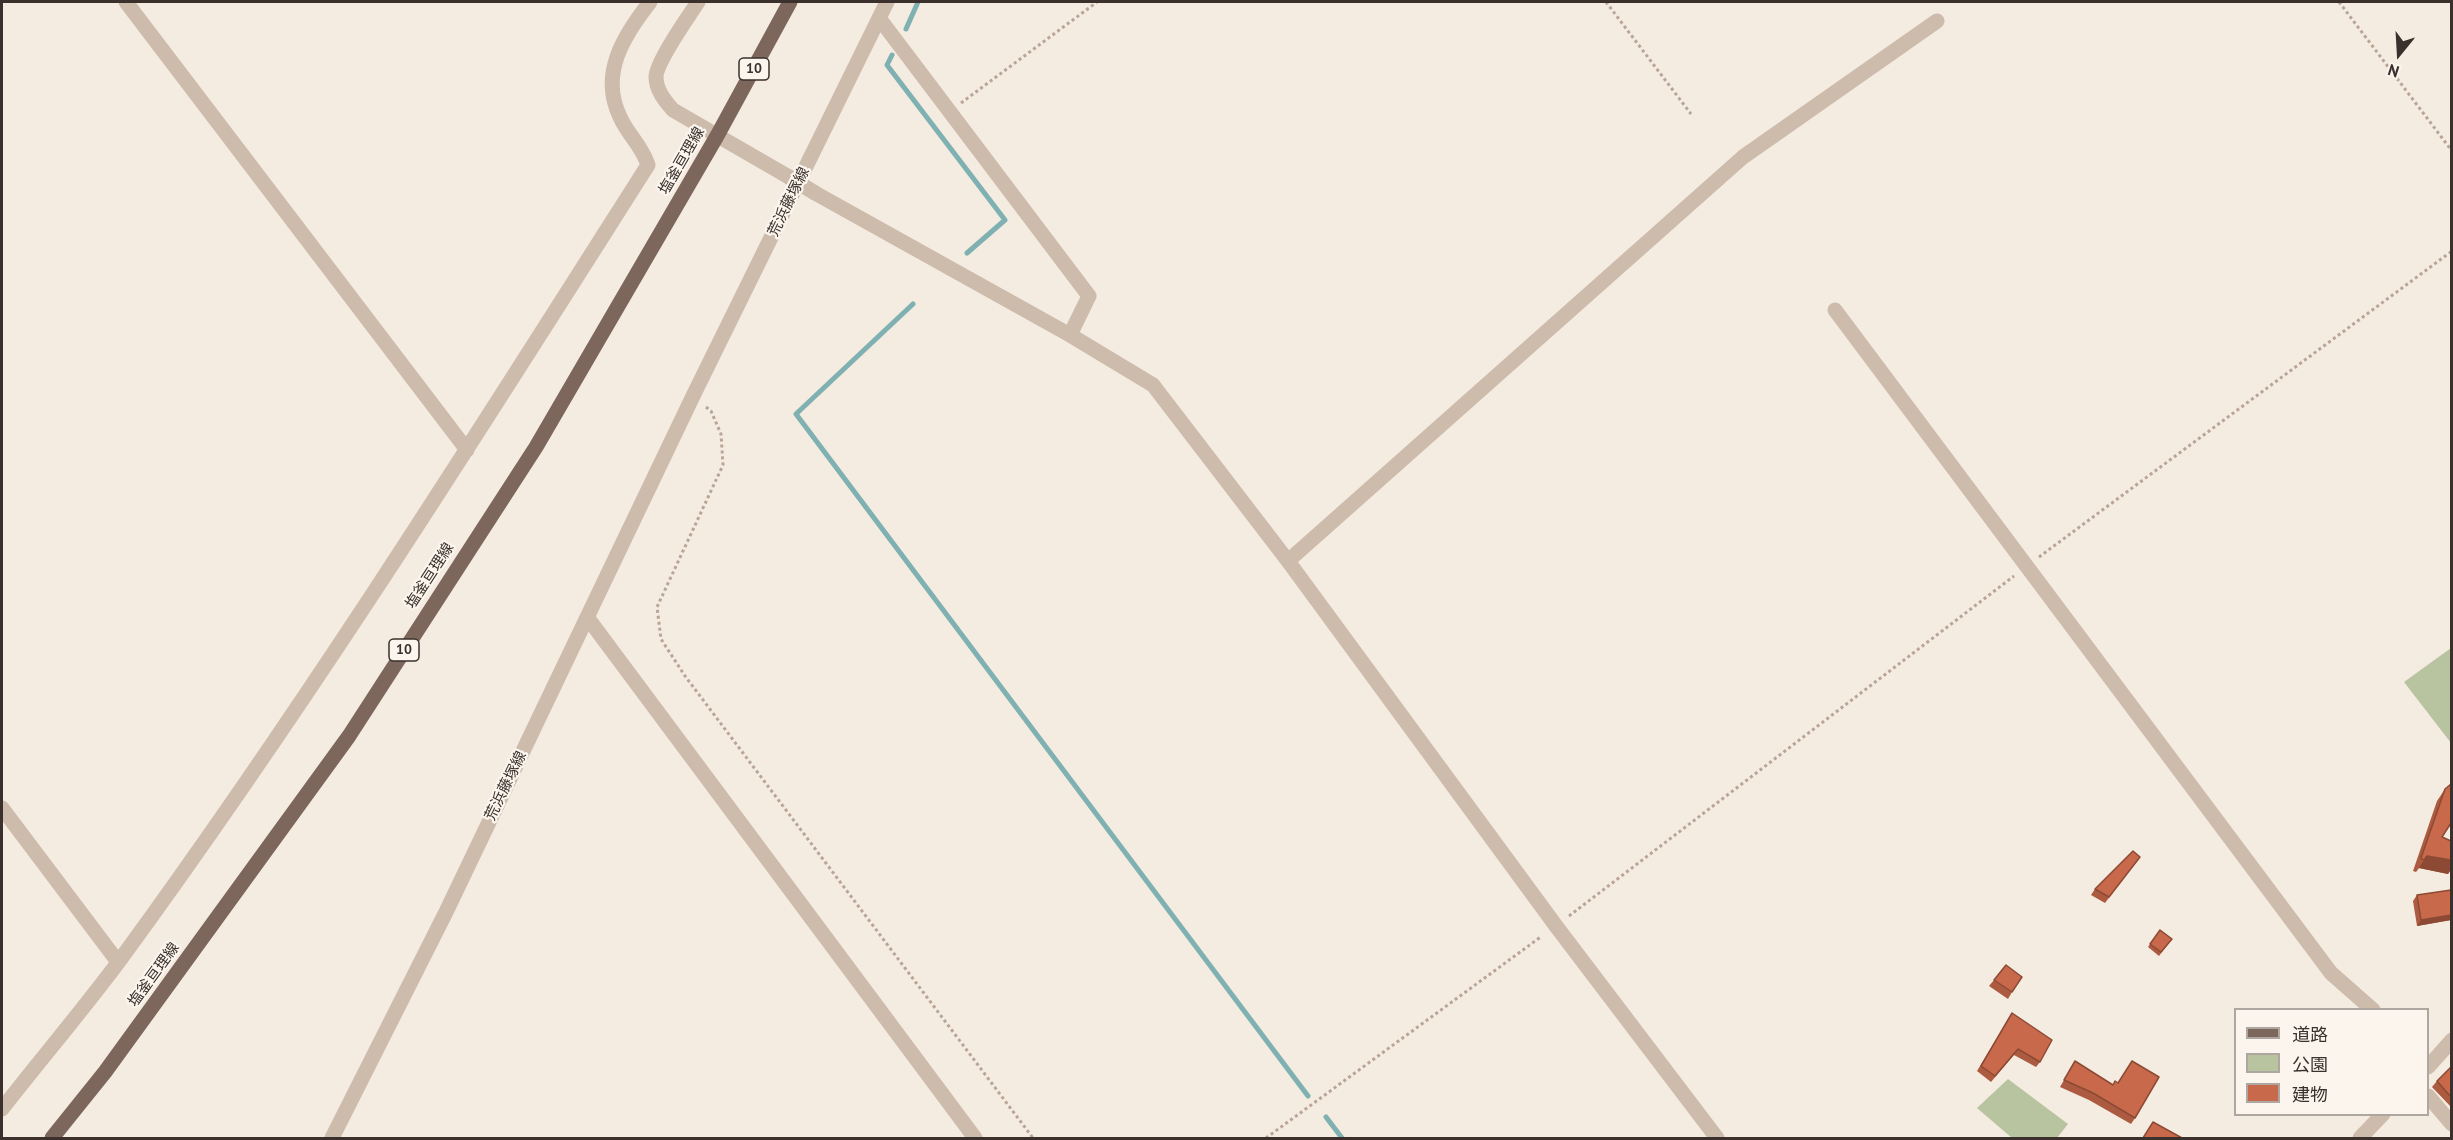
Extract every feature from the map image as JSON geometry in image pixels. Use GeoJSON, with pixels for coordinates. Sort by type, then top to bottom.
{"type":"FeatureCollection","features":[{"type":"Feature","properties":{"kind":"main road","name":"塩釜亘理線"},"geometry":{"type":"LineString","coordinates":[[52,1138],[105,1072],[349,736],[536,447],[717,136],[790,2]]}},
{"type":"Feature","properties":{"kind":"street"},"geometry":{"type":"LineString","coordinates":[[126,2],[467,450]]}},
{"type":"Feature","properties":{"kind":"street"},"geometry":{"type":"LineString","coordinates":[[2,1109],[118,962],[301,705],[648,165],[643,150],[630,135],[619,115],[613,94],[618,50],[630,27],[650,2]]}},
{"type":"Feature","properties":{"kind":"street"},"geometry":{"type":"LineString","coordinates":[[698,2],[660,64],[656,77],[661,96],[673,110],[815,193],[1070,335],[1153,385],[1288,561],[1556,926],[1717,1138]]}},
{"type":"Feature","properties":{"kind":"street","name":"荒浜藤塚線"},"geometry":{"type":"LineString","coordinates":[[332,1138],[446,912],[692,399],[886,2]]}},
{"type":"Feature","properties":{"kind":"street"},"geometry":{"type":"LineString","coordinates":[[879,18],[1089,296],[1070,335]]}},
{"type":"Feature","properties":{"kind":"street"},"geometry":{"type":"LineString","coordinates":[[1288,561],[1743,157],[1937,21]]}},
{"type":"Feature","properties":{"kind":"street"},"geometry":{"type":"LineString","coordinates":[[1835,310],[2331,973],[2371,1008]]}},
{"type":"Feature","properties":{"kind":"street"},"geometry":{"type":"LineString","coordinates":[[587,617],[975,1138]]}},
{"type":"Feature","properties":{"kind":"street"},"geometry":{"type":"LineString","coordinates":[[2,808],[118,962]]}},
{"type":"Feature","properties":{"kind":"street"},"geometry":{"type":"LineString","coordinates":[[2429,1061],[2451,1040]]}},
{"type":"Feature","properties":{"kind":"street"},"geometry":{"type":"LineString","coordinates":[[2429,1098],[2451,1124]]}},
{"type":"Feature","properties":{"kind":"street"},"geometry":{"type":"LineString","coordinates":[[2360,1138],[2381,1116]]}},
{"type":"Feature","properties":{"kind":"path"},"geometry":{"type":"LineString","coordinates":[[950,111],[1097,2]]}},
{"type":"Feature","properties":{"kind":"path"},"geometry":{"type":"LineString","coordinates":[[1606,2],[1691,114]]}},
{"type":"Feature","properties":{"kind":"path"},"geometry":{"type":"LineString","coordinates":[[2339,2],[2451,151]]}},
{"type":"Feature","properties":{"kind":"path"},"geometry":{"type":"LineString","coordinates":[[1266,1138],[1556,926],[2027,566],[2451,251]]}},
{"type":"Feature","properties":{"kind":"path"},"geometry":{"type":"LineString","coordinates":[[692,399],[711,411],[721,434],[723,465],[657,607],[661,639],[685,676],[1033,1138]]}},
{"type":"Feature","properties":{"kind":"green space"},"geometry":{"type":"Polygon","coordinates":[[[2452,648],[2451,743],[2404,682],[2452,648]]]}},
{"type":"Feature","properties":{"kind":"green space"},"geometry":{"type":"Polygon","coordinates":[[[2008,1079],[2068,1124],[2057,1138],[2012,1138],[1977,1108],[2008,1079]]]}},
{"type":"Feature","properties":{"kind":"building"},"geometry":{"type":"Polygon","coordinates":[[[2451,784],[2451,823],[2442,837],[2451,841],[2451,860],[2427,856],[2424,860],[2421,858],[2445,789],[2451,784]]]}},
{"type":"Feature","properties":{"kind":"building"},"geometry":{"type":"Polygon","coordinates":[[[2133,851],[2140,857],[2109,897],[2095,889],[2133,851]]]}},
{"type":"Feature","properties":{"kind":"building"},"geometry":{"type":"Polygon","coordinates":[[[2451,890],[2451,915],[2421,920],[2417,895],[2451,890]]]}},
{"type":"Feature","properties":{"kind":"building"},"geometry":{"type":"Polygon","coordinates":[[[2160,930],[2172,939],[2161,952],[2150,944],[2160,930]]]}},
{"type":"Feature","properties":{"kind":"building"},"geometry":{"type":"Polygon","coordinates":[[[2006,965],[2022,977],[2012,992],[1994,980],[2006,965]]]}},
{"type":"Feature","properties":{"kind":"building"},"geometry":{"type":"Polygon","coordinates":[[[2012,1013],[2052,1040],[2040,1062],[2018,1049],[1995,1076],[1981,1066],[2012,1013]]]}},
{"type":"Feature","properties":{"kind":"building"},"geometry":{"type":"Polygon","coordinates":[[[2075,1061],[2113,1085],[2115,1081],[2118,1083],[2132,1061],[2159,1077],[2135,1118],[2093,1093],[2064,1080],[2075,1061]]]}},
{"type":"Feature","properties":{"kind":"building"},"geometry":{"type":"Polygon","coordinates":[[[2451,1067],[2451,1097],[2437,1081],[2451,1067]]]}},
{"type":"Feature","properties":{"kind":"building"},"geometry":{"type":"Polygon","coordinates":[[[2153,1122],[2182,1138],[2143,1138],[2153,1122]]]}},
{"type":"Feature","properties":{"kind":"waterway"},"geometry":{"type":"LineString","coordinates":[[906,29],[918,2]]}},
{"type":"Feature","properties":{"kind":"waterway"},"geometry":{"type":"LineString","coordinates":[[892,55],[887,65],[1005,220],[967,253]]}},
{"type":"Feature","properties":{"kind":"waterway"},"geometry":{"type":"LineString","coordinates":[[913,304],[796,414],[1308,1096]]}},
{"type":"Feature","properties":{"kind":"waterway"},"geometry":{"type":"LineString","coordinates":[[1326,1117],[1342,1138]]}}]}
